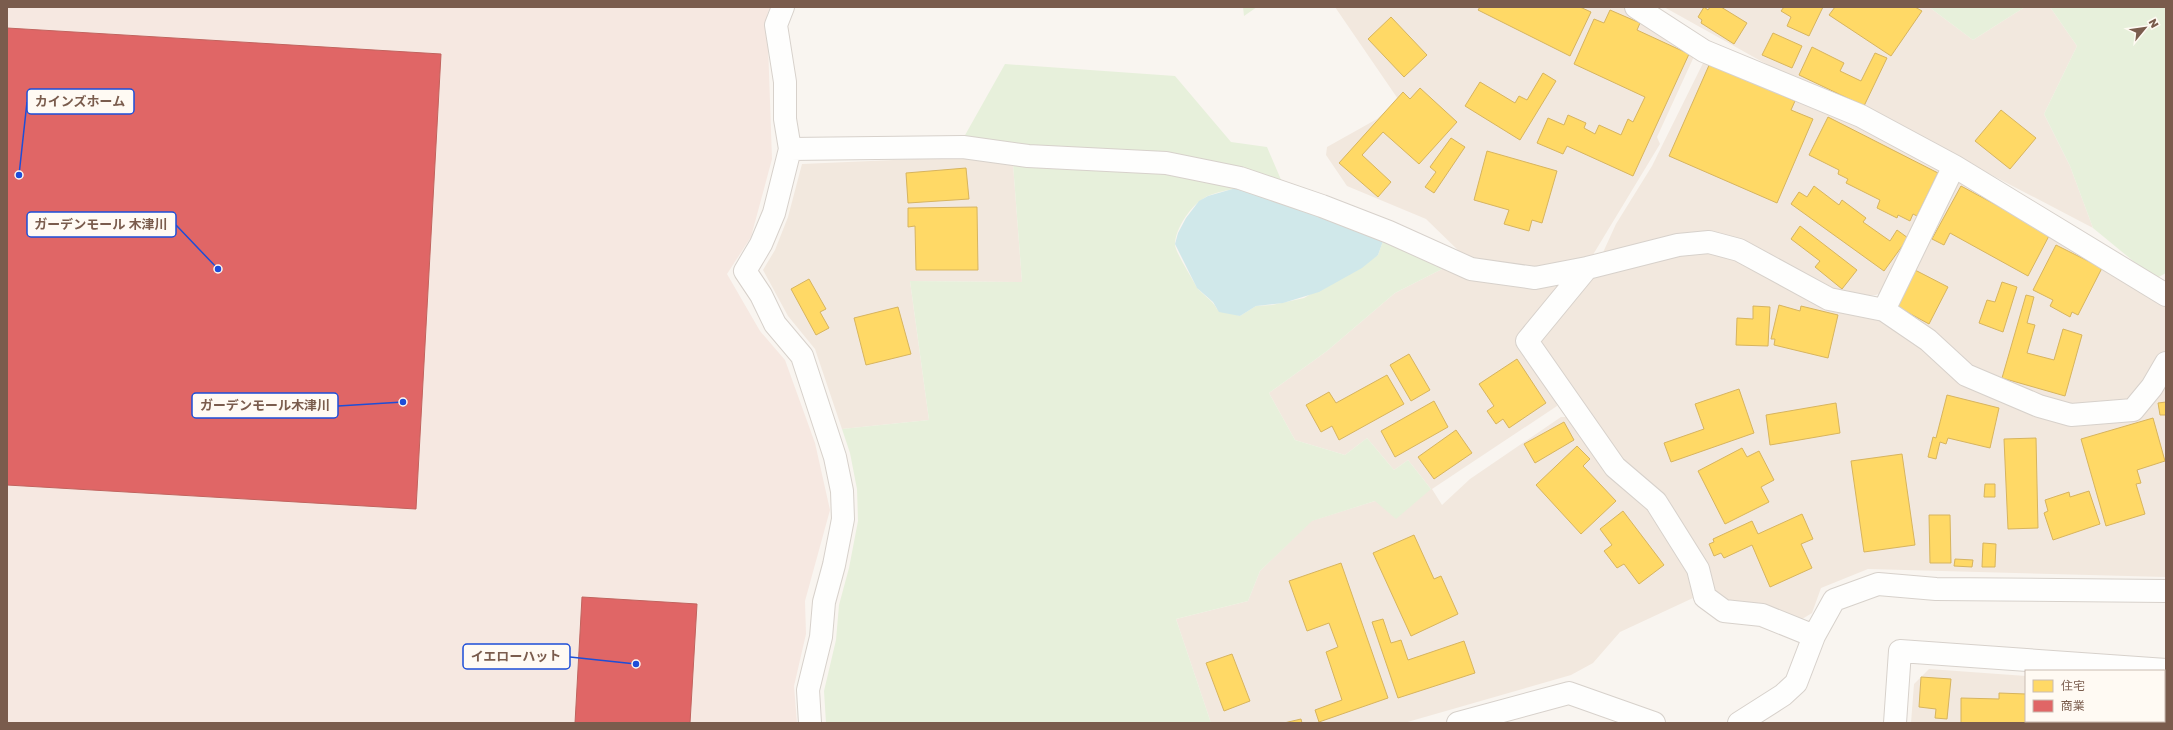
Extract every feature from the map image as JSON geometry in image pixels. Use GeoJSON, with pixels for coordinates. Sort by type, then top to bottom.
{"type":"FeatureCollection","features":[{"type":"Feature","properties":{"kind":"street"},"geometry":{"type":"LineString","coordinates":[[783,7],[776,25],[785,82],[785,119],[790,149],[774,212],[761,244],[745,271],[761,295],[775,324],[802,356],[835,457],[842,491],[843,520],[834,565],[824,602],[821,637],[808,690],[810,723]]}},
{"type":"Feature","properties":{"kind":"street"},"geometry":{"type":"LineString","coordinates":[[1636,7],[1704,51],[1860,116],[1954,166],[2166,295]]}},
{"type":"Feature","properties":{"kind":"street"},"geometry":{"type":"LineString","coordinates":[[790,149],[963,147],[1028,156],[1166,163],[1240,178],[1322,206],[1389,232],[1471,269],[1536,278],[1588,268],[1678,245],[1709,242],[1739,250],[1829,300],[1884,310],[1928,340],[1966,375],[2039,406],[2071,415],[2133,410],[2152,387],[2166,363]]}},
{"type":"Feature","properties":{"kind":"street"},"geometry":{"type":"LineString","coordinates":[[1884,310],[1954,166]]}},
{"type":"Feature","properties":{"kind":"street"},"geometry":{"type":"LineString","coordinates":[[1588,268],[1527,341],[1615,467],[1656,502],[1698,569],[1705,597],[1724,611],[1762,615],[1814,636]]}},
{"type":"Feature","properties":{"kind":"street"},"geometry":{"type":"LineString","coordinates":[[1739,723],[1783,695],[1796,683],[1814,636],[1834,600],[1878,584],[1936,589],[2166,591]]}},
{"type":"Feature","properties":{"kind":"street"},"geometry":{"type":"LineString","coordinates":[[1895,723],[1900,651],[2166,670]]}},
{"type":"Feature","properties":{"kind":"street"},"geometry":{"type":"LineString","coordinates":[[1458,723],[1569,693],[1654,723]]}},
{"type":"Feature","properties":{"kind":"shaded area"},"geometry":{"type":"Polygon","coordinates":[[[7,7],[770,7],[767,15],[772,159],[751,237],[727,274],[760,331],[785,360],[815,443],[830,510],[805,601],[806,634],[794,686],[797,723],[7,723],[7,7]]]}},
{"type":"Feature","properties":{"kind":"shaded area"},"geometry":{"type":"Polygon","coordinates":[[[1335,7],[1624,7],[1697,50],[1657,137],[1660,144],[1591,258],[1526,272],[1463,255],[1426,219],[1347,186],[1326,155],[1327,147],[1377,119],[1398,99],[1335,7]]]}},
{"type":"Feature","properties":{"kind":"shaded area"},"geometry":{"type":"Polygon","coordinates":[[[1664,7],[1929,7],[1973,40],[2025,7],[2050,7],[2077,46],[2044,114],[2070,166],[2093,228],[1894,124],[1777,70],[1664,7]]]}},
{"type":"Feature","properties":{"kind":"shaded area"},"geometry":{"type":"Polygon","coordinates":[[[1707,55],[1834,110],[1944,172],[1886,290],[1876,295],[1844,297],[1746,246],[1600,259],[1616,224],[1652,166],[1707,55]]]}},
{"type":"Feature","properties":{"kind":"shaded area"},"geometry":{"type":"Polygon","coordinates":[[[962,157],[1013,164],[1022,282],[910,281],[929,420],[842,429],[815,349],[788,316],[763,270],[775,250],[788,217],[802,164],[962,157]]]}},
{"type":"Feature","properties":{"kind":"shaded area"},"geometry":{"type":"Polygon","coordinates":[[[1960,180],[2166,304],[2166,350],[2156,370],[2134,402],[2079,410],[1969,373],[1889,306],[1960,180]]]}},
{"type":"Feature","properties":{"kind":"shaded area"},"geometry":{"type":"Polygon","coordinates":[[[1707,247],[1879,317],[1921,345],[2098,420],[2166,375],[2166,577],[1868,569],[1821,588],[1812,613],[1794,624],[1716,600],[1538,343],[1587,278],[1707,247]]]}},
{"type":"Feature","properties":{"kind":"shaded area"},"geometry":{"type":"Polygon","coordinates":[[[1444,268],[1564,282],[1518,340],[1554,388],[1557,406],[1432,489],[1442,505],[1470,479],[1561,417],[1570,417],[1652,511],[1688,570],[1693,598],[1620,632],[1593,663],[1571,675],[1404,723],[1211,723],[1176,619],[1248,601],[1260,571],[1311,521],[1375,501],[1431,489],[1408,460],[1394,470],[1367,438],[1345,455],[1295,440],[1269,393],[1327,351],[1395,293],[1444,268]]]}},
{"type":"Feature","properties":{"kind":"shaded area"},"geometry":{"type":"Polygon","coordinates":[[[1929,669],[2025,676],[2025,722],[2165,722],[2166,685],[2166,723],[1911,723],[1914,684],[1929,669]]]}},
{"type":"Feature","properties":{"kind":"green space"},"geometry":{"type":"Polygon","coordinates":[[[1243,7],[1257,7],[1244,16],[1243,7]]]}},
{"type":"Feature","properties":{"kind":"green space"},"geometry":{"type":"Polygon","coordinates":[[[1929,7],[2025,7],[1973,40],[1929,7]]]}},
{"type":"Feature","properties":{"kind":"green space"},"geometry":{"type":"Polygon","coordinates":[[[2050,7],[2166,7],[2166,273],[2155,279],[2093,228],[2070,166],[2044,114],[2077,46],[2050,7]]]}},
{"type":"Feature","properties":{"kind":"green space"},"geometry":{"type":"Polygon","coordinates":[[[1005,64],[1175,76],[1231,142],[1267,147],[1282,182],[964,137],[1005,64]]]}},
{"type":"Feature","properties":{"kind":"green space"},"geometry":{"type":"Polygon","coordinates":[[[1013,164],[1093,171],[1164,172],[1236,188],[1210,195],[1195,205],[1181,224],[1175,245],[1198,289],[1217,309],[1240,316],[1256,306],[1272,305],[1304,298],[1378,255],[1383,241],[1444,268],[1395,293],[1327,351],[1269,393],[1295,440],[1345,455],[1367,438],[1394,470],[1408,460],[1431,489],[1396,519],[1375,501],[1312,521],[1260,571],[1248,601],[1176,619],[1211,723],[826,723],[824,691],[836,640],[839,605],[849,568],[858,521],[857,489],[850,453],[842,429],[929,420],[910,281],[1022,282],[1013,164]]]}},
{"type":"Feature","properties":{"kind":"water"},"geometry":{"type":"Polygon","coordinates":[[[1236,188],[1383,241],[1378,255],[1362,268],[1319,292],[1283,303],[1256,306],[1240,316],[1219,312],[1213,302],[1197,288],[1175,244],[1178,233],[1186,218],[1199,201],[1208,196],[1236,188]]]}},
{"type":"Feature","properties":{"kind":"building: 住宅"},"geometry":{"type":"Polygon","coordinates":[[[1480,7],[1580,7],[1591,12],[1570,56],[1478,10],[1480,7]]]}},
{"type":"Feature","properties":{"kind":"building: 住宅"},"geometry":{"type":"Polygon","coordinates":[[[1704,7],[1708,10],[1710,7],[1721,7],[1747,23],[1734,44],[1701,23],[1702,20],[1698,17],[1704,7]]]}},
{"type":"Feature","properties":{"kind":"building: 住宅"},"geometry":{"type":"Polygon","coordinates":[[[1784,7],[1823,7],[1809,36],[1787,26],[1791,17],[1781,11],[1784,7]]]}},
{"type":"Feature","properties":{"kind":"building: 住宅"},"geometry":{"type":"Polygon","coordinates":[[[1835,7],[1915,7],[1922,11],[1891,56],[1829,15],[1835,7]]]}},
{"type":"Feature","properties":{"kind":"building: 住宅"},"geometry":{"type":"Polygon","coordinates":[[[1610,10],[1640,23],[1637,30],[1689,54],[1633,176],[1567,146],[1563,154],[1537,143],[1548,118],[1564,125],[1568,115],[1586,123],[1584,128],[1595,134],[1599,125],[1621,135],[1628,119],[1633,122],[1645,97],[1574,64],[1594,19],[1604,23],[1610,10]]]}},
{"type":"Feature","properties":{"kind":"building: 住宅"},"geometry":{"type":"Polygon","coordinates":[[[1391,17],[1427,55],[1404,77],[1368,39],[1391,17]]]}},
{"type":"Feature","properties":{"kind":"building: 住宅"},"geometry":{"type":"Polygon","coordinates":[[[1773,33],[1802,46],[1792,68],[1762,55],[1773,33]]]}},
{"type":"Feature","properties":{"kind":"building: 住宅"},"geometry":{"type":"Polygon","coordinates":[[[1812,47],[1844,63],[1840,71],[1861,81],[1875,53],[1887,58],[1864,106],[1799,75],[1812,47]]]}},
{"type":"Feature","properties":{"kind":"building: 住宅"},"geometry":{"type":"Polygon","coordinates":[[[1710,63],[1795,101],[1791,110],[1813,119],[1777,203],[1669,156],[1710,63]]]}},
{"type":"Feature","properties":{"kind":"building: 住宅"},"geometry":{"type":"Polygon","coordinates":[[[1543,73],[1556,81],[1520,140],[1465,106],[1480,82],[1515,103],[1519,96],[1527,100],[1543,73]]]}},
{"type":"Feature","properties":{"kind":"building: 住宅"},"geometry":{"type":"Polygon","coordinates":[[[1420,88],[1457,122],[1419,164],[1383,132],[1362,155],[1391,182],[1378,197],[1339,163],[1403,92],[1410,99],[1420,88]]]}},
{"type":"Feature","properties":{"kind":"building: 住宅"},"geometry":{"type":"Polygon","coordinates":[[[2001,110],[2036,138],[2010,169],[1975,141],[2001,110]]]}},
{"type":"Feature","properties":{"kind":"building: 住宅"},"geometry":{"type":"Polygon","coordinates":[[[1828,117],[1938,173],[1917,216],[1913,214],[1910,221],[1898,215],[1897,218],[1877,208],[1880,200],[1846,183],[1848,179],[1838,174],[1839,170],[1809,155],[1828,117]]]}},
{"type":"Feature","properties":{"kind":"building: 住宅"},"geometry":{"type":"Polygon","coordinates":[[[1451,138],[1465,147],[1434,193],[1425,187],[1436,172],[1430,167],[1451,138]]]}},
{"type":"Feature","properties":{"kind":"building: 住宅"},"geometry":{"type":"Polygon","coordinates":[[[1487,151],[1557,171],[1542,223],[1532,220],[1529,231],[1504,224],[1509,210],[1474,200],[1487,151]]]}},
{"type":"Feature","properties":{"kind":"building: 住宅"},"geometry":{"type":"Polygon","coordinates":[[[966,168],[969,199],[908,203],[906,173],[966,168]]]}},
{"type":"Feature","properties":{"kind":"building: 住宅"},"geometry":{"type":"Polygon","coordinates":[[[1814,186],[1839,205],[1842,200],[1866,218],[1863,222],[1890,241],[1897,230],[1908,238],[1884,271],[1791,204],[1799,192],[1807,197],[1814,186]]]}},
{"type":"Feature","properties":{"kind":"building: 住宅"},"geometry":{"type":"Polygon","coordinates":[[[1961,186],[2050,234],[2028,276],[1950,233],[1944,245],[1932,239],[1961,186]]]}},
{"type":"Feature","properties":{"kind":"building: 住宅"},"geometry":{"type":"Polygon","coordinates":[[[977,207],[978,270],[916,270],[915,226],[908,227],[908,208],[977,207]]]}},
{"type":"Feature","properties":{"kind":"building: 住宅"},"geometry":{"type":"Polygon","coordinates":[[[1800,226],[1857,270],[1842,289],[1815,267],[1820,261],[1791,239],[1800,226]]]}},
{"type":"Feature","properties":{"kind":"building: 住宅"},"geometry":{"type":"Polygon","coordinates":[[[2056,245],[2102,268],[2078,315],[2072,312],[2070,317],[2050,306],[2053,300],[2033,290],[2056,245]]]}},
{"type":"Feature","properties":{"kind":"building: 住宅"},"geometry":{"type":"Polygon","coordinates":[[[1915,270],[1948,287],[1929,324],[1896,306],[1915,270]]]}},
{"type":"Feature","properties":{"kind":"building: 住宅"},"geometry":{"type":"Polygon","coordinates":[[[809,279],[826,309],[820,312],[829,328],[816,335],[791,289],[809,279]]]}},
{"type":"Feature","properties":{"kind":"building: 住宅"},"geometry":{"type":"Polygon","coordinates":[[[2002,282],[2017,287],[2003,332],[1979,323],[1987,300],[1995,302],[2002,282]]]}},
{"type":"Feature","properties":{"kind":"building: 住宅"},"geometry":{"type":"Polygon","coordinates":[[[2026,295],[2034,297],[2027,323],[2035,325],[2027,353],[2054,360],[2063,329],[2082,335],[2065,396],[2002,378],[2026,295]]]}},
{"type":"Feature","properties":{"kind":"building: 住宅"},"geometry":{"type":"Polygon","coordinates":[[[1779,305],[1800,311],[1801,306],[1838,315],[1828,358],[1774,345],[1775,339],[1771,339],[1779,305]]]}},
{"type":"Feature","properties":{"kind":"building: 住宅"},"geometry":{"type":"Polygon","coordinates":[[[1753,306],[1770,307],[1768,346],[1736,345],[1737,318],[1753,319],[1753,306]]]}},
{"type":"Feature","properties":{"kind":"building: 住宅"},"geometry":{"type":"Polygon","coordinates":[[[898,307],[911,354],[866,365],[854,318],[898,307]]]}},
{"type":"Feature","properties":{"kind":"building: 住宅"},"geometry":{"type":"Polygon","coordinates":[[[1409,354],[1430,390],[1411,401],[1390,365],[1409,354]]]}},
{"type":"Feature","properties":{"kind":"building: 住宅"},"geometry":{"type":"Polygon","coordinates":[[[1517,359],[1546,403],[1509,428],[1503,419],[1496,424],[1487,411],[1494,406],[1479,384],[1517,359]]]}},
{"type":"Feature","properties":{"kind":"building: 住宅"},"geometry":{"type":"Polygon","coordinates":[[[1387,375],[1404,404],[1339,440],[1332,426],[1321,432],[1306,405],[1329,392],[1336,403],[1387,375]]]}},
{"type":"Feature","properties":{"kind":"building: 住宅"},"geometry":{"type":"Polygon","coordinates":[[[1739,389],[1754,433],[1671,462],[1664,443],[1704,429],[1695,404],[1739,389]]]}},
{"type":"Feature","properties":{"kind":"building: 住宅"},"geometry":{"type":"Polygon","coordinates":[[[1947,395],[1999,408],[1990,448],[1948,438],[1946,444],[1940,442],[1936,459],[1928,457],[1933,437],[1936,438],[1947,395]]]}},
{"type":"Feature","properties":{"kind":"building: 住宅"},"geometry":{"type":"Polygon","coordinates":[[[1434,401],[1448,427],[1395,457],[1381,431],[1434,401]]]}},
{"type":"Feature","properties":{"kind":"building: 住宅"},"geometry":{"type":"Polygon","coordinates":[[[2166,402],[2166,415],[2160,415],[2158,403],[2166,402]]]}},
{"type":"Feature","properties":{"kind":"building: 住宅"},"geometry":{"type":"Polygon","coordinates":[[[1836,403],[1840,433],[1770,445],[1766,415],[1836,403]]]}},
{"type":"Feature","properties":{"kind":"building: 住宅"},"geometry":{"type":"Polygon","coordinates":[[[2153,418],[2165,461],[2137,470],[2141,483],[2136,484],[2145,514],[2106,526],[2081,439],[2153,418]]]}},
{"type":"Feature","properties":{"kind":"building: 住宅"},"geometry":{"type":"Polygon","coordinates":[[[1564,422],[1574,440],[1535,463],[1524,444],[1564,422]]]}},
{"type":"Feature","properties":{"kind":"building: 住宅"},"geometry":{"type":"Polygon","coordinates":[[[1456,430],[1472,453],[1434,479],[1418,457],[1456,430]]]}},
{"type":"Feature","properties":{"kind":"building: 住宅"},"geometry":{"type":"Polygon","coordinates":[[[2036,438],[2038,528],[2008,529],[2004,439],[2036,438]]]}},
{"type":"Feature","properties":{"kind":"building: 住宅"},"geometry":{"type":"Polygon","coordinates":[[[1577,446],[1590,459],[1583,466],[1616,501],[1581,534],[1536,485],[1577,446]]]}},
{"type":"Feature","properties":{"kind":"building: 住宅"},"geometry":{"type":"Polygon","coordinates":[[[1742,448],[1747,457],[1759,451],[1774,480],[1761,487],[1769,502],[1725,524],[1698,471],[1742,448]]]}},
{"type":"Feature","properties":{"kind":"building: 住宅"},"geometry":{"type":"Polygon","coordinates":[[[1902,454],[1915,545],[1864,552],[1851,461],[1902,454]]]}},
{"type":"Feature","properties":{"kind":"building: 住宅"},"geometry":{"type":"Polygon","coordinates":[[[1985,484],[1995,484],[1995,497],[1984,497],[1985,484]]]}},
{"type":"Feature","properties":{"kind":"building: 住宅"},"geometry":{"type":"Polygon","coordinates":[[[2089,491],[2100,524],[2053,540],[2044,513],[2048,511],[2045,500],[2069,492],[2070,497],[2089,491]]]}},
{"type":"Feature","properties":{"kind":"building: 住宅"},"geometry":{"type":"Polygon","coordinates":[[[1623,511],[1664,565],[1639,584],[1624,564],[1617,568],[1604,551],[1612,545],[1600,529],[1623,511]]]}},
{"type":"Feature","properties":{"kind":"building: 住宅"},"geometry":{"type":"Polygon","coordinates":[[[1802,514],[1813,539],[1801,544],[1812,568],[1770,587],[1752,545],[1724,558],[1721,553],[1714,556],[1709,544],[1714,542],[1713,539],[1752,521],[1758,534],[1802,514]]]}},
{"type":"Feature","properties":{"kind":"building: 住宅"},"geometry":{"type":"Polygon","coordinates":[[[1929,515],[1950,515],[1951,563],[1930,563],[1929,515]]]}},
{"type":"Feature","properties":{"kind":"building: 住宅"},"geometry":{"type":"Polygon","coordinates":[[[1414,535],[1434,579],[1441,576],[1458,614],[1411,636],[1373,553],[1414,535]]]}},
{"type":"Feature","properties":{"kind":"building: 住宅"},"geometry":{"type":"Polygon","coordinates":[[[1983,543],[1996,544],[1995,567],[1982,567],[1983,543]]]}},
{"type":"Feature","properties":{"kind":"building: 住宅"},"geometry":{"type":"Polygon","coordinates":[[[1955,559],[1973,560],[1972,567],[1954,566],[1955,559]]]}},
{"type":"Feature","properties":{"kind":"building: 住宅"},"geometry":{"type":"Polygon","coordinates":[[[1341,563],[1388,698],[1319,722],[1315,710],[1342,700],[1326,652],[1338,647],[1329,623],[1307,631],[1289,581],[1341,563]]]}},
{"type":"Feature","properties":{"kind":"building: 住宅"},"geometry":{"type":"Polygon","coordinates":[[[1383,619],[1391,643],[1401,640],[1408,660],[1464,641],[1475,673],[1398,698],[1372,622],[1383,619]]]}},
{"type":"Feature","properties":{"kind":"building: 住宅"},"geometry":{"type":"Polygon","coordinates":[[[1232,654],[1250,701],[1224,711],[1206,663],[1232,654]]]}},
{"type":"Feature","properties":{"kind":"building: 住宅"},"geometry":{"type":"Polygon","coordinates":[[[1921,677],[1951,679],[1947,719],[1935,718],[1936,709],[1919,707],[1921,677]]]}},
{"type":"Feature","properties":{"kind":"building: 住宅"},"geometry":{"type":"Polygon","coordinates":[[[1999,693],[2025,694],[2025,722],[2051,723],[1961,723],[1961,698],[1999,699],[1999,693]]]}},
{"type":"Feature","properties":{"kind":"building: 住宅"},"geometry":{"type":"Polygon","coordinates":[[[1301,719],[1302,723],[1284,723],[1301,719]]]}},
{"type":"Feature","properties":{"kind":"building: 商業"},"geometry":{"type":"Polygon","coordinates":[[[7,28],[441,54],[416,509],[7,485],[7,28]]]}},
{"type":"Feature","properties":{"kind":"building: 商業"},"geometry":{"type":"Polygon","coordinates":[[[582,597],[697,604],[690,723],[575,723],[582,597]]]}},
{"type":"Feature","properties":{"kind":"place","name":"カインズホーム"},"geometry":{"type":"Point","coordinates":[19,175]}},
{"type":"Feature","properties":{"kind":"place","name":"ガーデンモール 木津川"},"geometry":{"type":"Point","coordinates":[218,269]}},
{"type":"Feature","properties":{"kind":"place","name":"ガーデンモール木津川"},"geometry":{"type":"Point","coordinates":[403,402]}},
{"type":"Feature","properties":{"kind":"place","name":"イエローハット"},"geometry":{"type":"Point","coordinates":[636,664]}}]}
